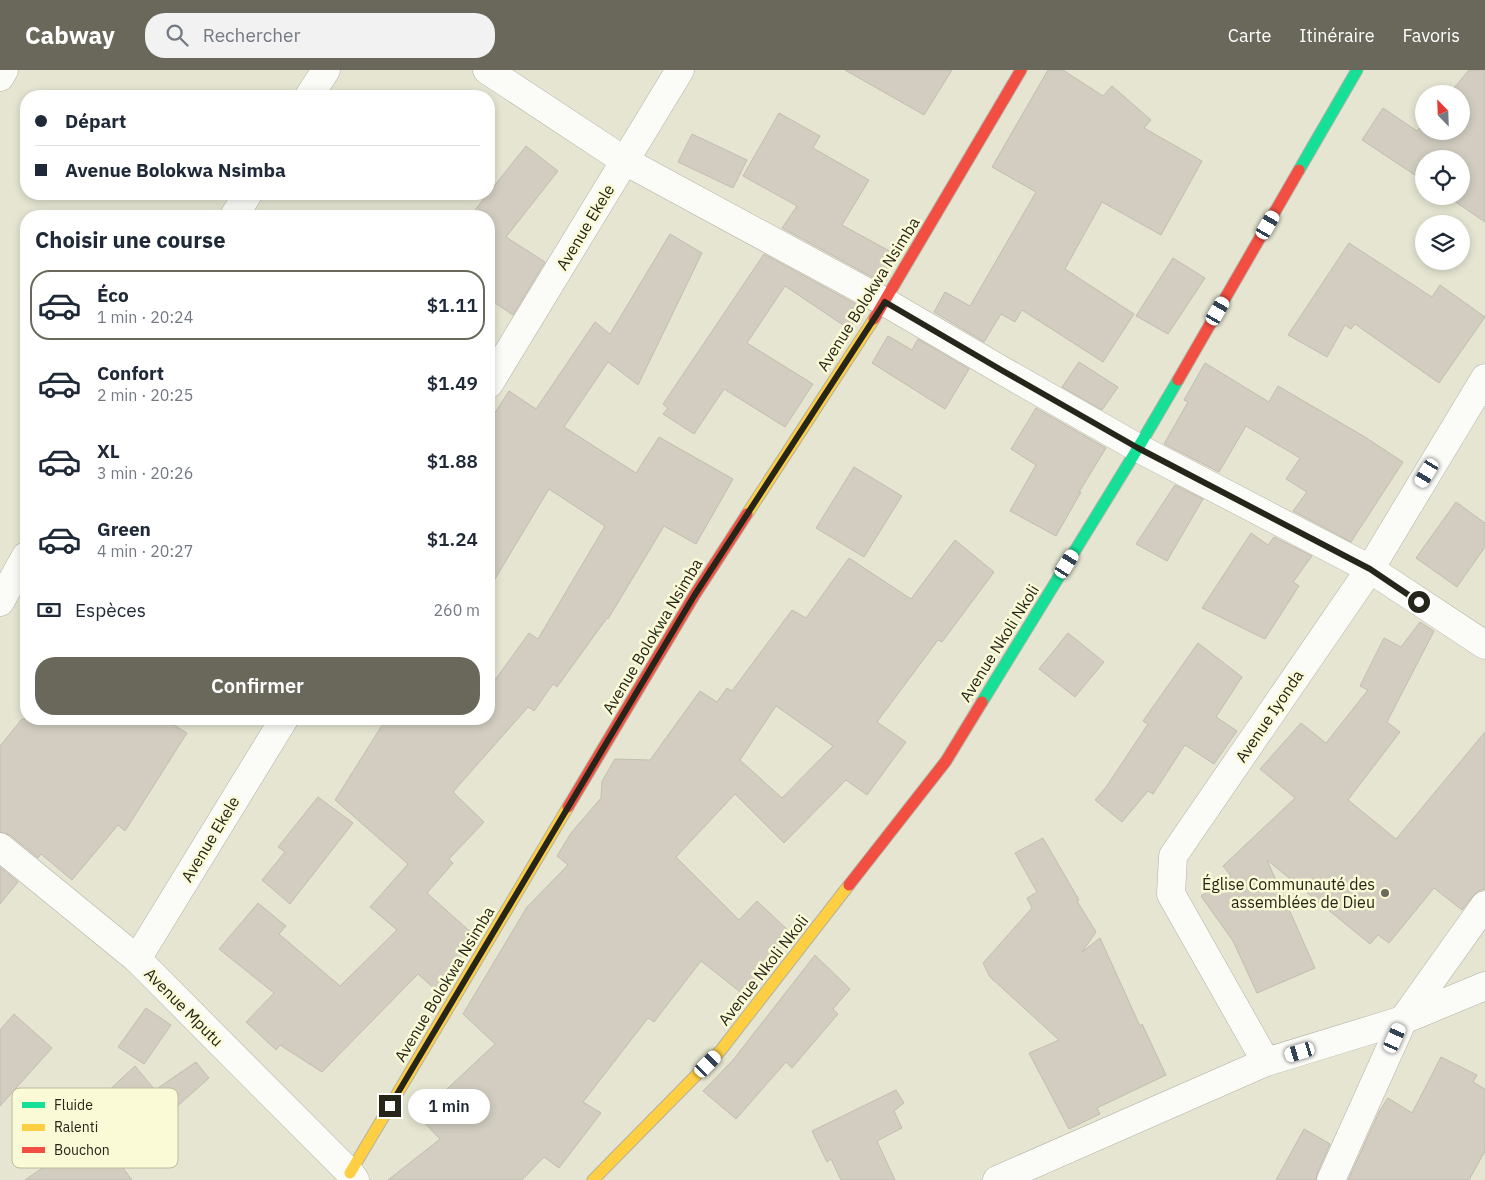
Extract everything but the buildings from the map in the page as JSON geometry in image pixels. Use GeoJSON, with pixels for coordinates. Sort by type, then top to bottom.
{"type":"FeatureCollection","features":[{"type":"Feature","properties":{"kind":"street"},"geometry":{"type":"LineString","coordinates":[[0,77],[4,70]]}},
{"type":"Feature","properties":{"kind":"street"},"geometry":{"type":"LineString","coordinates":[[313,90],[326,70]]}},
{"type":"Feature","properties":{"kind":"street"},"geometry":{"type":"LineString","coordinates":[[487,70],[625,161],[885,302],[1138,448],[1370,569],[1485,645]]}},
{"type":"Feature","properties":{"kind":"street","name":"Avenue Ekele"},"geometry":{"type":"LineString","coordinates":[[495,374],[680,70]]}},
{"type":"Feature","properties":{"kind":"street","name":"Avenue Bolokwa Nsimba"},"geometry":{"type":"LineString","coordinates":[[352,1176],[694,596],[885,302],[1021,70]]}},
{"type":"Feature","properties":{"kind":"street","name":"Avenue Nkoli Nkoli"},"geometry":{"type":"LineString","coordinates":[[593,1180],[721,1050],[946,760],[1138,448],[1358,70]]}},
{"type":"Feature","properties":{"kind":"street","name":"Avenue Iyonda"},"geometry":{"type":"LineString","coordinates":[[1266,1062],[1170,894],[1173,856],[1370,569],[1485,378]]}},
{"type":"Feature","properties":{"kind":"street"},"geometry":{"type":"LineString","coordinates":[[0,602],[20,567]]}},
{"type":"Feature","properties":{"kind":"street","name":"Avenue Ekele"},"geometry":{"type":"LineString","coordinates":[[137,959],[280,725]]}},
{"type":"Feature","properties":{"kind":"street","name":"Avenue Mputu"},"geometry":{"type":"LineString","coordinates":[[0,847],[137,959],[352,1176]]}},
{"type":"Feature","properties":{"kind":"street"},"geometry":{"type":"LineString","coordinates":[[1331,1180],[1403,1020],[1485,905]]}},
{"type":"Feature","properties":{"kind":"street"},"geometry":{"type":"LineString","coordinates":[[997,1180],[1266,1062],[1403,1020],[1485,986]]}},
{"type":"Feature","properties":{"kind":"traffic: fast"},"geometry":{"type":"LineString","coordinates":[[1299,170],[1357,70]]}},
{"type":"Feature","properties":{"kind":"traffic: fast"},"geometry":{"type":"LineString","coordinates":[[982,702],[1178,380]]}},
{"type":"Feature","properties":{"kind":"traffic: slow"},"geometry":{"type":"LineString","coordinates":[[747,514],[874,319]]}},
{"type":"Feature","properties":{"kind":"traffic: slow"},"geometry":{"type":"LineString","coordinates":[[350,1173],[568,807]]}},
{"type":"Feature","properties":{"kind":"traffic: slow"},"geometry":{"type":"LineString","coordinates":[[593,1180],[721,1050],[849,885]]}},
{"type":"Feature","properties":{"kind":"traffic: jam"},"geometry":{"type":"LineString","coordinates":[[874,319],[1021,70]]}},
{"type":"Feature","properties":{"kind":"traffic: jam"},"geometry":{"type":"LineString","coordinates":[[1178,380],[1299,170]]}},
{"type":"Feature","properties":{"kind":"traffic: jam"},"geometry":{"type":"LineString","coordinates":[[568,807],[694,596],[747,514]]}},
{"type":"Feature","properties":{"kind":"traffic: jam"},"geometry":{"type":"LineString","coordinates":[[849,885],[946,761],[982,702]]}},
{"type":"Feature","properties":{"kind":"place","name":"Église Communauté des assemblées de Dieu"},"geometry":{"type":"Point","coordinates":[1385,893]}},
{"type":"Feature","properties":{"kind":"route"},"geometry":{"type":"LineString","coordinates":[[390,1106],[694,596],[885,302],[1138,448],[1370,569],[1419,602]]}}]}
